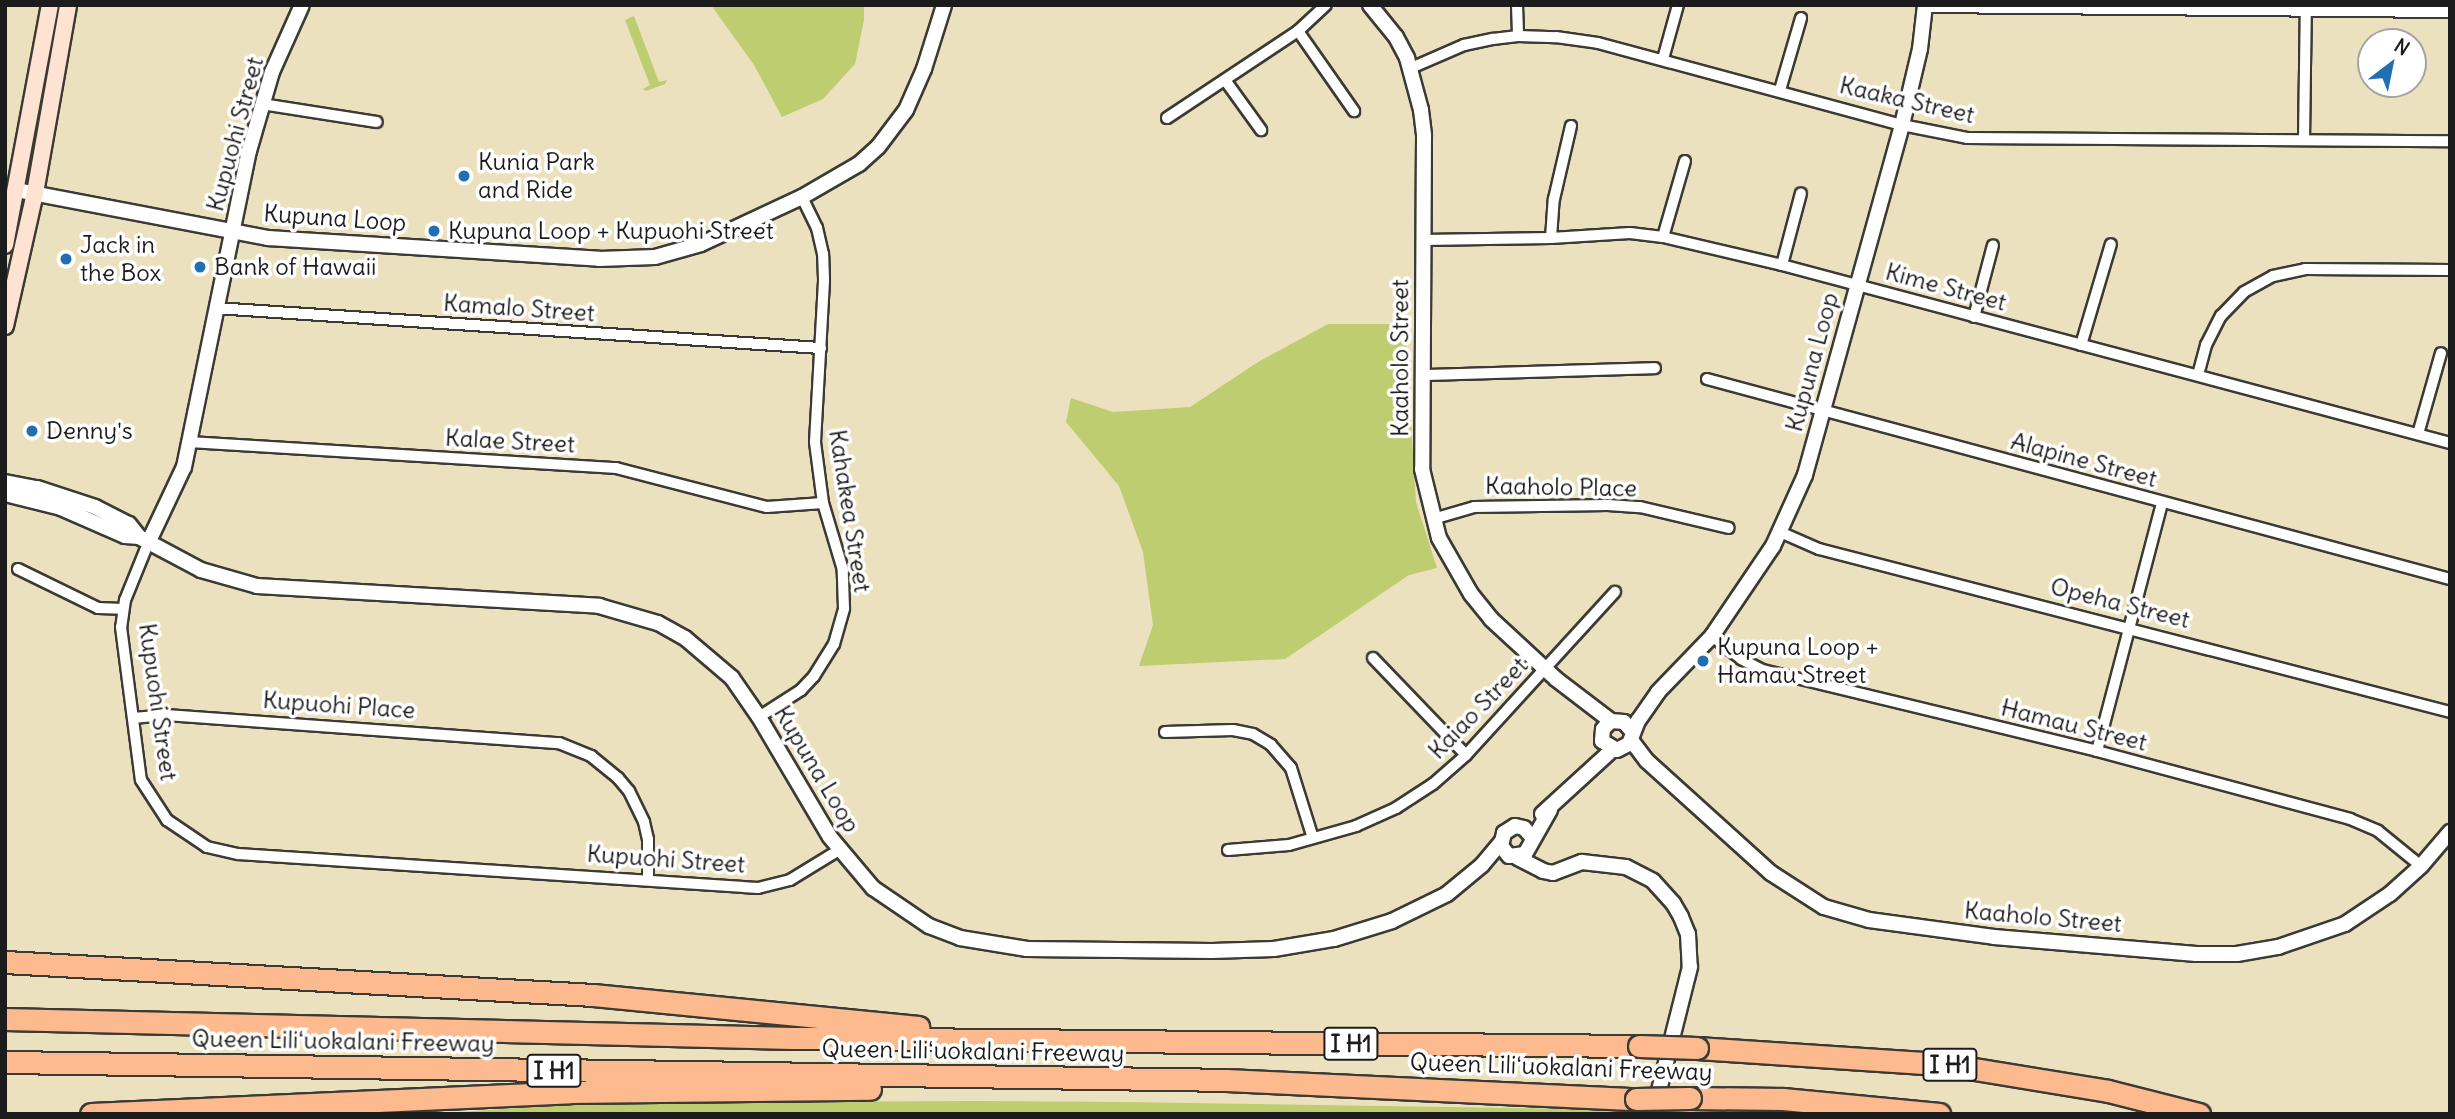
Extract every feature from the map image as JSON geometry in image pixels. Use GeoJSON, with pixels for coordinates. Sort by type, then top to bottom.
{"type":"FeatureCollection","features":[{"type":"Feature","properties":{"kind":"highway"},"geometry":{"type":"LineString","coordinates":[[5,962],[593,995],[1063,1041]]}},
{"type":"Feature","properties":{"kind":"highway","name":"Queen Liliʻuokalani Freeway"},"geometry":{"type":"LineString","coordinates":[[5,1019],[1063,1041],[1697,1048],[1950,1065],[2108,1091],[2199,1114]]}},
{"type":"Feature","properties":{"kind":"highway","name":"Queen Liliʻuokalani Freeway"},"geometry":{"type":"LineString","coordinates":[[5,1062],[1226,1080],[1636,1099],[1783,1099],[1939,1114]]}},
{"type":"Feature","properties":{"kind":"highway"},"geometry":{"type":"LineString","coordinates":[[91,1114],[272,1108],[570,1092],[791,1092],[1103,1080]]}},
{"type":"Feature","properties":{"kind":"highway"},"geometry":{"type":"LineString","coordinates":[[230,1114],[272,1108]]}},
{"type":"Feature","properties":{"kind":"main road"},"geometry":{"type":"LineString","coordinates":[[5,245],[50,5]]}},
{"type":"Feature","properties":{"kind":"main road"},"geometry":{"type":"LineString","coordinates":[[5,326],[35,193],[68,5]]}},
{"type":"Feature","properties":{"kind":"street","name":"Kupuohi Street"},"geometry":{"type":"LineString","coordinates":[[302,5],[262,104],[215,308],[190,442],[175,491],[144,539],[123,609],[122,641],[141,780],[148,794],[166,820],[207,847],[238,854],[742,888],[775,885],[806,873],[839,850]]}},
{"type":"Feature","properties":{"kind":"street","name":"Kupuna Loop"},"geometry":{"type":"LineString","coordinates":[[16,190],[232,232],[320,242],[630,260],[678,252],[802,197],[859,164],[890,134],[916,91],[944,5]]}},
{"type":"Feature","properties":{"kind":"street"},"geometry":{"type":"LineString","coordinates":[[1167,118],[1298,31],[1326,5]]}},
{"type":"Feature","properties":{"kind":"street","name":"Kaaholo Street"},"geometry":{"type":"LineString","coordinates":[[1370,5],[1396,37],[1411,68],[1421,110],[1424,136],[1422,469],[1433,519],[1449,557],[1471,594],[1491,619],[1771,873],[1796,892],[1824,907],[1901,925],[2169,952],[2237,954],[2278,947],[2345,924],[2390,894],[2421,866],[2450,832]]}},
{"type":"Feature","properties":{"kind":"street"},"geometry":{"type":"LineString","coordinates":[[1517,5],[1518,36]]}},
{"type":"Feature","properties":{"kind":"street"},"geometry":{"type":"LineString","coordinates":[[1663,59],[1678,5]]}},
{"type":"Feature","properties":{"kind":"street","name":"Kupuna Loop"},"geometry":{"type":"LineString","coordinates":[[1461,884],[1468,883],[1513,857],[1550,810],[1577,781],[1585,778],[1617,735],[1712,636],[1753,580],[1780,532],[1805,475],[1902,125],[1920,49],[1925,6]]}},
{"type":"Feature","properties":{"kind":"street"},"geometry":{"type":"LineString","coordinates":[[1925,6],[2306,8],[2450,12]]}},
{"type":"Feature","properties":{"kind":"street"},"geometry":{"type":"LineString","coordinates":[[2304,140],[2306,8]]}},
{"type":"Feature","properties":{"kind":"street"},"geometry":{"type":"LineString","coordinates":[[1780,90],[1801,18]]}},
{"type":"Feature","properties":{"kind":"street"},"geometry":{"type":"LineString","coordinates":[[1298,31],[1354,111]]}},
{"type":"Feature","properties":{"kind":"street","name":"Kaaka Street"},"geometry":{"type":"LineString","coordinates":[[1411,68],[1464,45],[1518,36],[1598,43],[1902,125],[1967,138],[2450,141]]}},
{"type":"Feature","properties":{"kind":"street"},"geometry":{"type":"LineString","coordinates":[[1226,80],[1261,130]]}},
{"type":"Feature","properties":{"kind":"street"},"geometry":{"type":"LineString","coordinates":[[262,104],[377,122]]}},
{"type":"Feature","properties":{"kind":"street"},"geometry":{"type":"LineString","coordinates":[[1551,238],[1554,199],[1571,126]]}},
{"type":"Feature","properties":{"kind":"street"},"geometry":{"type":"LineString","coordinates":[[1663,237],[1685,161]]}},
{"type":"Feature","properties":{"kind":"street"},"geometry":{"type":"LineString","coordinates":[[1782,265],[1801,193]]}},
{"type":"Feature","properties":{"kind":"street","name":"Kahakea Street"},"geometry":{"type":"LineString","coordinates":[[759,717],[801,690],[826,661],[841,626],[844,608],[843,570],[823,503],[815,442],[823,254],[817,228],[802,197]]}},
{"type":"Feature","properties":{"kind":"street","name":"Kime Street"},"geometry":{"type":"LineString","coordinates":[[1423,240],[1551,238],[1630,233],[1663,237],[1782,265],[2450,443]]}},
{"type":"Feature","properties":{"kind":"street"},"geometry":{"type":"LineString","coordinates":[[2081,345],[2111,244]]}},
{"type":"Feature","properties":{"kind":"street"},"geometry":{"type":"LineString","coordinates":[[1974,317],[1993,245]]}},
{"type":"Feature","properties":{"kind":"street"},"geometry":{"type":"LineString","coordinates":[[2198,375],[2206,345],[2221,316],[2244,292],[2273,276],[2305,269],[2450,270]]}},
{"type":"Feature","properties":{"kind":"street","name":"Kamalo Street"},"geometry":{"type":"LineString","coordinates":[[215,308],[821,348]]}},
{"type":"Feature","properties":{"kind":"street"},"geometry":{"type":"LineString","coordinates":[[2418,434],[2441,354]]}},
{"type":"Feature","properties":{"kind":"street"},"geometry":{"type":"LineString","coordinates":[[1424,375],[1655,368]]}},
{"type":"Feature","properties":{"kind":"street","name":"Alapine Street"},"geometry":{"type":"LineString","coordinates":[[1707,379],[2450,579]]}},
{"type":"Feature","properties":{"kind":"street","name":"Kalae Street"},"geometry":{"type":"LineString","coordinates":[[190,442],[616,468],[767,507],[823,503]]}},
{"type":"Feature","properties":{"kind":"street"},"geometry":{"type":"LineString","coordinates":[[5,476],[28,486]]}},
{"type":"Feature","properties":{"kind":"street","name":"Kupuna Loop"},"geometry":{"type":"LineString","coordinates":[[5,482],[28,486],[94,507],[129,524],[144,539],[201,570],[257,586],[599,606],[629,612],[685,638],[710,656],[732,678],[759,717],[839,850],[873,888],[929,926],[960,938],[1027,949],[1274,949],[1334,939],[1392,921],[1461,884],[1501,842],[1511,827],[1529,838]]}},
{"type":"Feature","properties":{"kind":"street","name":"Kupuna Loop"},"geometry":{"type":"LineString","coordinates":[[10,495],[73,513],[125,536],[144,539]]}},
{"type":"Feature","properties":{"kind":"street"},"geometry":{"type":"LineString","coordinates":[[2098,751],[2162,503]]}},
{"type":"Feature","properties":{"kind":"street","name":"Kaaholo Place"},"geometry":{"type":"LineString","coordinates":[[1433,519],[1474,507],[1608,505],[1640,507],[1729,528]]}},
{"type":"Feature","properties":{"kind":"street","name":"Opeha Street"},"geometry":{"type":"LineString","coordinates":[[1780,532],[1819,549],[2130,627],[2450,712]]}},
{"type":"Feature","properties":{"kind":"street"},"geometry":{"type":"LineString","coordinates":[[18,569],[98,607],[123,609]]}},
{"type":"Feature","properties":{"kind":"street","name":"Kaiao Street"},"geometry":{"type":"LineString","coordinates":[[1228,850],[1289,845],[1356,826],[1396,808],[1433,784],[1550,674],[1615,592]]}},
{"type":"Feature","properties":{"kind":"street","name":"Hamau Street"},"geometry":{"type":"LineString","coordinates":[[1712,636],[1741,659],[1763,670],[2098,751],[2365,824],[2390,839],[2421,866]]}},
{"type":"Feature","properties":{"kind":"street"},"geometry":{"type":"LineString","coordinates":[[1373,658],[1466,755]]}},
{"type":"Feature","properties":{"kind":"street","name":"Kupuohi Place"},"geometry":{"type":"LineString","coordinates":[[133,718],[166,715],[542,740],[576,748],[591,756],[618,778],[629,791],[641,814],[648,839],[648,880]]}},
{"type":"Feature","properties":{"kind":"street"},"geometry":{"type":"LineString","coordinates":[[1165,732],[1233,730],[1253,734],[1271,745],[1291,768],[1313,838]]}},
{"type":"Feature","properties":{"kind":"street"},"geometry":{"type":"LineString","coordinates":[[1529,838],[1541,861],[1558,870]]}},
{"type":"Feature","properties":{"kind":"street"},"geometry":{"type":"LineString","coordinates":[[1501,842],[1503,850],[1513,857],[1543,871],[1558,870],[1570,864],[1595,862],[1639,872],[1653,881],[1673,903],[1688,933],[1689,974],[1653,1114]]}},
{"type":"Feature","properties":{"kind":"green space"},"geometry":{"type":"Polygon","coordinates":[[[711,5],[864,5],[864,20],[855,64],[823,99],[782,117],[754,65],[711,5]]]}},
{"type":"Feature","properties":{"kind":"green space"},"geometry":{"type":"Polygon","coordinates":[[[634,16],[659,82],[667,80],[665,84],[646,91],[643,89],[650,85],[625,20],[634,16]]]}},
{"type":"Feature","properties":{"kind":"green space"},"geometry":{"type":"Polygon","coordinates":[[[1328,324],[1405,324],[1416,502],[1437,568],[1409,575],[1285,659],[1139,666],[1153,625],[1143,552],[1119,486],[1066,422],[1071,398],[1113,412],[1190,407],[1258,362],[1328,324]]]}},
{"type":"Feature","properties":{"kind":"green space"},"geometry":{"type":"Polygon","coordinates":[[[975,1101],[1636,1110],[1635,1114],[434,1114],[587,1103],[975,1101]]]}},
{"type":"Feature","properties":{"kind":"green space"},"geometry":{"type":"Polygon","coordinates":[[[1665,1108],[1761,1112],[1787,1114],[1664,1114],[1665,1108]]]}},
{"type":"Feature","properties":{"kind":"place","name":"Kunia Park and Ride"},"geometry":{"type":"Point","coordinates":[464,176]}},
{"type":"Feature","properties":{"kind":"place","name":"Kupuna Loop + Kupuohi Street"},"geometry":{"type":"Point","coordinates":[434,231]}},
{"type":"Feature","properties":{"kind":"place","name":"Jack in the Box"},"geometry":{"type":"Point","coordinates":[66,259]}},
{"type":"Feature","properties":{"kind":"place","name":"Bank of Hawaii"},"geometry":{"type":"Point","coordinates":[200,267]}},
{"type":"Feature","properties":{"kind":"place","name":"Denny's"},"geometry":{"type":"Point","coordinates":[32,431]}},
{"type":"Feature","properties":{"kind":"place","name":"Kupuna Loop + Hamau Street"},"geometry":{"type":"Point","coordinates":[1703,661]}}]}
